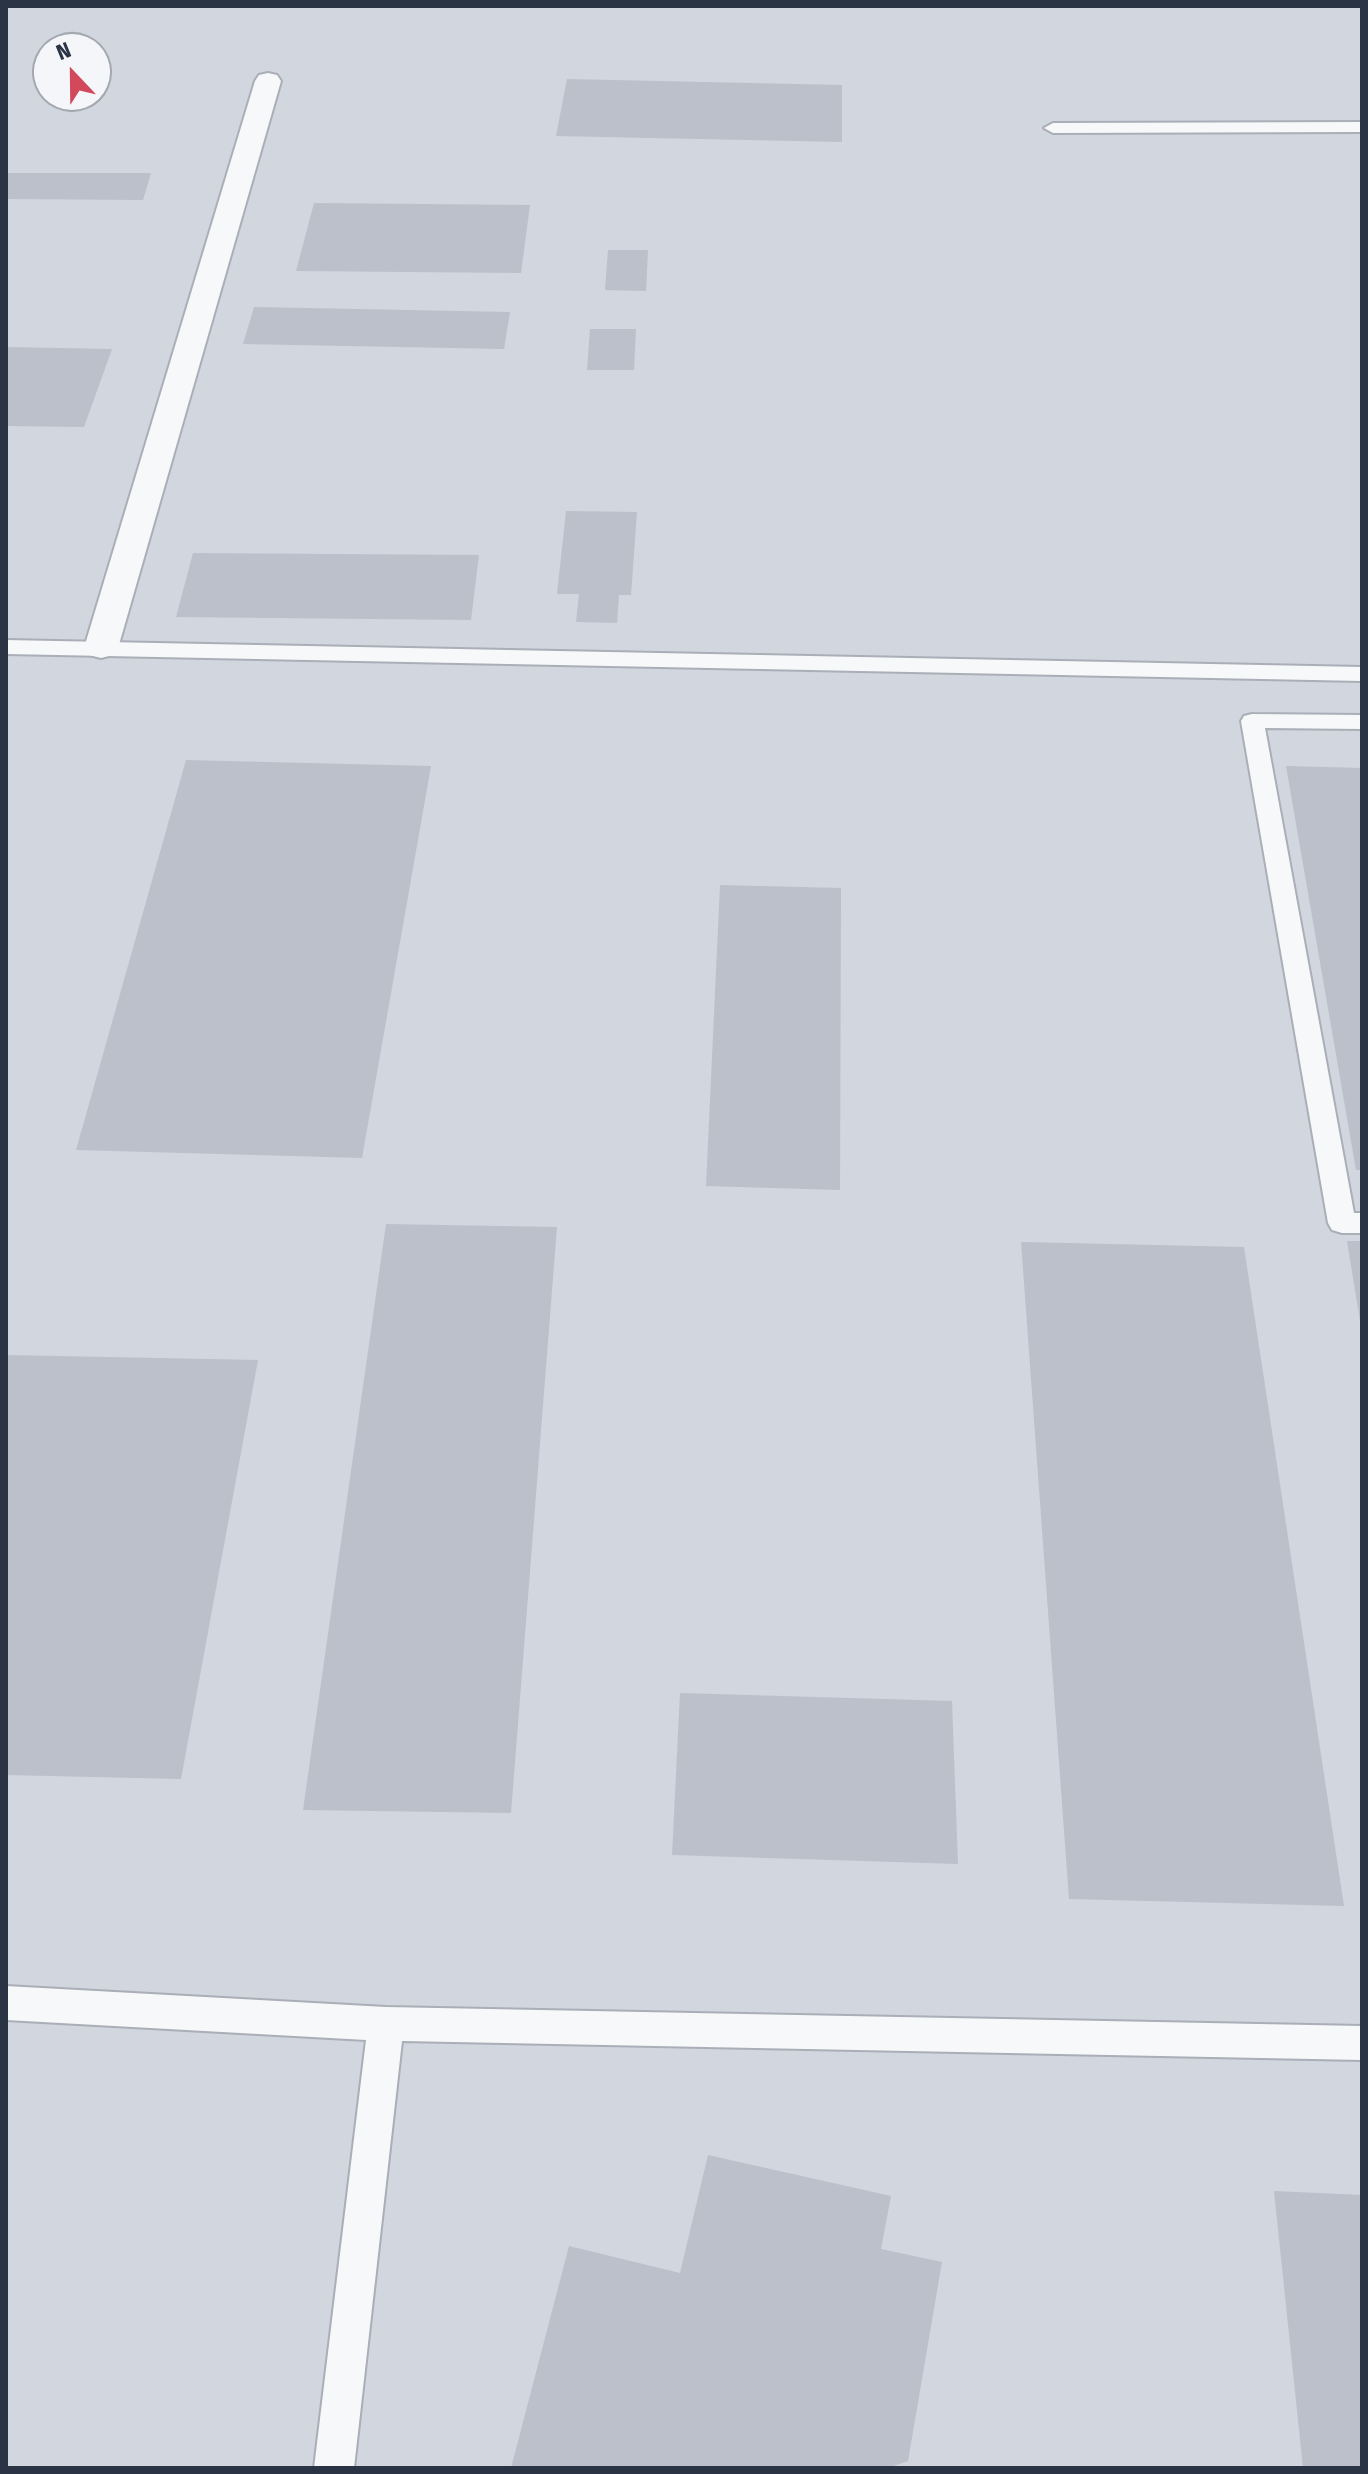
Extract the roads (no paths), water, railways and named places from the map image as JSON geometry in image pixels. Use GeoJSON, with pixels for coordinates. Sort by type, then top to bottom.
{"type":"FeatureCollection","features":[{"type":"Feature","properties":{"kind":"street"},"geometry":{"type":"LineString","coordinates":[[101,648],[268,81]]}},
{"type":"Feature","properties":{"kind":"lane"},"geometry":{"type":"LineString","coordinates":[[1053,128],[1362,127]]}},
{"type":"Feature","properties":{"kind":"lane"},"geometry":{"type":"LineString","coordinates":[[6,647],[1362,674]]}},
{"type":"Feature","properties":{"kind":"lane"},"geometry":{"type":"LineString","coordinates":[[1362,722],[1252,721],[1342,1223],[1362,1223]]}},
{"type":"Feature","properties":{"kind":"lane"},"geometry":{"type":"LineString","coordinates":[[6,2003],[386,2024],[1362,2043]]}},
{"type":"Feature","properties":{"kind":"lane"},"geometry":{"type":"LineString","coordinates":[[334,2468],[386,2024]]}}]}
